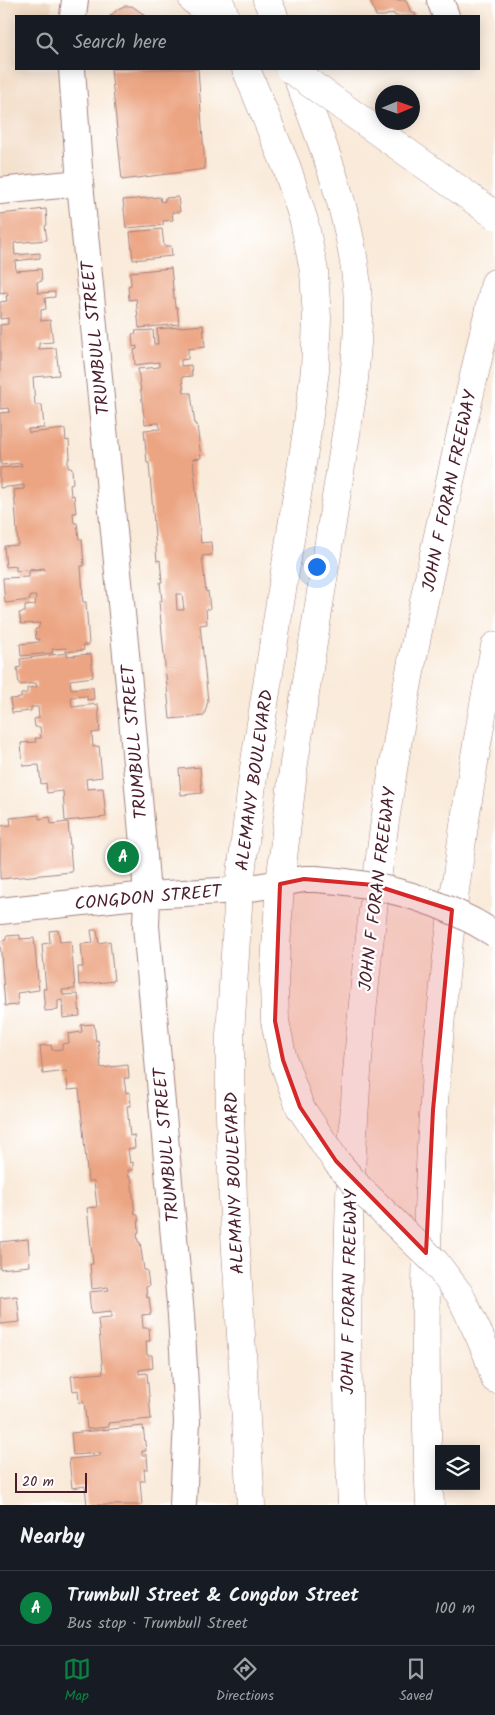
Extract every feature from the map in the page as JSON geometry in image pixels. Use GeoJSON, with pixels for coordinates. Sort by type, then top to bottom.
{"type":"FeatureCollection","features":[{"type":"Feature","properties":{"kind":"main road"},"geometry":{"type":"LineString","coordinates":[[193,0],[215,15]]}},
{"type":"Feature","properties":{"kind":"main road"},"geometry":{"type":"LineString","coordinates":[[218,0],[225,15]]}},
{"type":"Feature","properties":{"kind":"main road"},"geometry":{"type":"LineString","coordinates":[[267,0],[274,15]]}},
{"type":"Feature","properties":{"kind":"main road","name":"ALEMANY BOULEVARD"},"geometry":{"type":"LineString","coordinates":[[246,70],[287,168],[304,221],[314,271],[317,318],[315,370],[254,768],[239,890],[230,1035],[230,1116],[239,1318],[252,1505]]}},
{"type":"Feature","properties":{"kind":"main road"},"geometry":{"type":"LineString","coordinates":[[292,70],[326,150],[342,201],[352,245],[357,289],[358,338],[353,390],[294,763],[280,884],[274,981],[276,1021],[283,1060],[300,1108],[336,1161],[359,1188],[435,1262],[460,1295],[488,1356],[495,1379]]}},
{"type":"Feature","properties":{"kind":"main road"},"geometry":{"type":"LineString","coordinates":[[293,70],[495,215]]}},
{"type":"Feature","properties":{"kind":"main road","name":"JOHN F FORAN FREEWAY"},"geometry":{"type":"LineString","coordinates":[[352,1505],[347,1281],[354,1124],[366,967],[387,810],[413,655],[495,283]]}},
{"type":"Feature","properties":{"kind":"main road"},"geometry":{"type":"LineString","coordinates":[[430,1505],[425,1320],[430,1162],[444,978],[468,793],[495,646]]}},
{"type":"Feature","properties":{"kind":"main road"},"geometry":{"type":"LineString","coordinates":[[425,1320],[441,1445]]}},
{"type":"Feature","properties":{"kind":"main road"},"geometry":{"type":"LineString","coordinates":[[446,1490],[448,1505]]}},
{"type":"Feature","properties":{"kind":"street"},"geometry":{"type":"LineString","coordinates":[[73,15],[75,0]]}},
{"type":"Feature","properties":{"kind":"street"},"geometry":{"type":"LineString","coordinates":[[440,0],[446,15]]}},
{"type":"Feature","properties":{"kind":"street","name":"TRUMBULL STREET"},"geometry":{"type":"LineString","coordinates":[[72,70],[80,183],[129,686],[147,896],[146,926],[181,1314],[187,1421],[183,1505]]}},
{"type":"Feature","properties":{"kind":"street"},"geometry":{"type":"LineString","coordinates":[[0,191],[80,183]]}},
{"type":"Feature","properties":{"kind":"street","name":"CONGDON STREET"},"geometry":{"type":"LineString","coordinates":[[0,911],[147,896],[239,890],[304,879],[316,879],[374,885],[413,895],[465,917],[495,934]]}},
{"type":"Feature","properties":{"kind":"highlighted area"},"geometry":{"type":"Polygon","coordinates":[[[304,879],[374,885],[452,910],[433,1110],[426,1253],[336,1161],[300,1107],[283,1060],[275,1021],[280,884],[304,879]]]}},
{"type":"Feature","properties":{"kind":"shaded area"},"geometry":{"type":"Polygon","coordinates":[[[0,0],[51,0],[53,15],[15,15],[15,70],[58,70],[67,173],[0,179],[0,0]]]}},
{"type":"Feature","properties":{"kind":"building"},"geometry":{"type":"Polygon","coordinates":[[[370,0],[406,0],[411,13],[415,13],[416,15],[394,15],[393,13],[376,15],[370,0]]]}},
{"type":"Feature","properties":{"kind":"building"},"geometry":{"type":"Polygon","coordinates":[[[124,6],[132,6],[145,15],[111,15],[124,6]]]}},
{"type":"Feature","properties":{"kind":"building"},"geometry":{"type":"Polygon","coordinates":[[[111,70],[198,70],[205,169],[122,180],[111,70]]]}},
{"type":"Feature","properties":{"kind":"building"},"geometry":{"type":"Polygon","coordinates":[[[160,197],[161,202],[165,201],[165,198],[178,197],[180,212],[172,212],[173,220],[163,221],[163,225],[126,228],[123,200],[160,197]]]}},
{"type":"Feature","properties":{"kind":"building"},"geometry":{"type":"Polygon","coordinates":[[[46,209],[47,225],[45,226],[47,240],[14,243],[15,255],[40,253],[40,258],[15,261],[16,271],[41,269],[42,281],[37,282],[38,293],[55,292],[55,297],[45,298],[46,309],[41,310],[41,321],[50,320],[53,342],[39,343],[39,349],[56,348],[59,375],[33,377],[35,405],[42,405],[44,428],[28,429],[29,433],[65,429],[66,441],[69,440],[70,458],[68,459],[68,468],[72,468],[73,484],[70,485],[71,496],[74,495],[76,513],[73,513],[74,523],[77,523],[79,539],[82,539],[84,566],[81,566],[82,595],[83,602],[86,602],[89,645],[83,645],[84,650],[66,652],[66,648],[52,649],[53,653],[21,656],[20,644],[39,642],[39,639],[36,639],[35,629],[38,629],[40,623],[21,624],[19,613],[25,612],[25,606],[35,605],[36,596],[30,596],[30,600],[5,603],[3,578],[29,577],[29,571],[44,570],[44,568],[16,571],[16,566],[6,567],[4,546],[18,545],[14,490],[24,489],[24,485],[0,488],[0,468],[22,466],[21,463],[1,465],[0,413],[10,412],[9,408],[0,409],[0,325],[8,324],[8,318],[0,319],[0,302],[7,301],[6,296],[8,296],[7,292],[0,293],[0,214],[46,209]]]}},
{"type":"Feature","properties":{"kind":"building"},"geometry":{"type":"Polygon","coordinates":[[[162,229],[164,246],[171,246],[172,256],[133,260],[130,232],[162,229]]]}},
{"type":"Feature","properties":{"kind":"building"},"geometry":{"type":"Polygon","coordinates":[[[171,268],[175,307],[177,307],[179,324],[139,328],[136,299],[129,300],[130,272],[171,268]]]}},
{"type":"Feature","properties":{"kind":"building"},"geometry":{"type":"Polygon","coordinates":[[[203,325],[205,347],[188,349],[188,359],[181,360],[181,366],[191,365],[192,376],[182,377],[184,393],[191,393],[201,458],[193,459],[201,543],[211,542],[212,555],[202,556],[210,609],[206,609],[207,624],[200,625],[208,701],[204,716],[170,719],[159,601],[162,601],[160,582],[162,582],[160,560],[157,561],[149,463],[147,463],[144,430],[160,429],[159,423],[145,424],[138,369],[159,367],[159,362],[135,365],[134,350],[137,349],[137,346],[133,347],[132,334],[136,334],[135,331],[153,330],[154,344],[158,344],[157,329],[203,325]],[[176,594],[177,610],[184,610],[182,594],[176,594]]]}},
{"type":"Feature","properties":{"kind":"building"},"geometry":{"type":"Polygon","coordinates":[[[67,653],[67,656],[91,654],[93,677],[70,680],[71,689],[93,687],[94,699],[87,700],[87,696],[71,697],[72,707],[98,704],[100,732],[92,733],[93,747],[99,746],[102,777],[86,779],[87,789],[103,788],[106,817],[65,821],[63,791],[47,793],[46,783],[41,784],[39,765],[23,766],[21,743],[36,742],[35,738],[41,738],[40,727],[35,727],[34,719],[39,718],[38,707],[31,707],[31,711],[12,713],[10,699],[21,698],[21,694],[27,693],[27,688],[37,687],[36,683],[19,685],[17,668],[21,667],[20,659],[67,653]]]}},
{"type":"Feature","properties":{"kind":"building"},"geometry":{"type":"Polygon","coordinates":[[[200,767],[202,793],[181,795],[179,769],[200,767]]]}},
{"type":"Feature","properties":{"kind":"building"},"geometry":{"type":"Polygon","coordinates":[[[39,815],[39,819],[50,817],[51,824],[68,822],[72,872],[0,879],[0,826],[11,825],[10,818],[39,815]]]}},
{"type":"Feature","properties":{"kind":"building"},"geometry":{"type":"Polygon","coordinates":[[[58,930],[60,942],[71,941],[75,989],[62,990],[63,995],[78,994],[80,1016],[63,1018],[62,1000],[58,1001],[58,1010],[45,1011],[43,989],[46,989],[42,944],[50,943],[49,931],[58,930]]]}},
{"type":"Feature","properties":{"kind":"building"},"geometry":{"type":"Polygon","coordinates":[[[91,930],[97,930],[99,943],[110,941],[114,981],[79,985],[78,967],[83,967],[81,944],[93,943],[91,930]]]}},
{"type":"Feature","properties":{"kind":"building"},"geometry":{"type":"Polygon","coordinates":[[[20,935],[20,939],[34,938],[39,990],[17,993],[18,1005],[5,1006],[0,941],[6,940],[6,936],[20,935]]]}},
{"type":"Feature","properties":{"kind":"building"},"geometry":{"type":"Polygon","coordinates":[[[94,1024],[101,1068],[128,1065],[129,1078],[124,1078],[126,1093],[130,1092],[131,1106],[127,1106],[130,1136],[134,1135],[135,1148],[128,1149],[130,1163],[133,1162],[133,1170],[128,1170],[129,1177],[131,1177],[135,1215],[138,1215],[138,1242],[140,1242],[144,1270],[147,1270],[149,1286],[146,1287],[147,1298],[149,1297],[151,1314],[142,1315],[143,1328],[149,1328],[150,1341],[146,1341],[147,1355],[152,1355],[153,1368],[139,1370],[139,1374],[147,1373],[151,1419],[108,1423],[109,1427],[87,1429],[84,1402],[79,1403],[78,1390],[73,1391],[71,1376],[103,1373],[98,1319],[111,1318],[111,1312],[91,1314],[89,1292],[109,1290],[108,1287],[92,1289],[90,1264],[93,1264],[87,1208],[97,1207],[94,1181],[88,1181],[79,1089],[68,1090],[66,1071],[43,1074],[40,1046],[51,1045],[52,1050],[62,1049],[62,1044],[69,1043],[68,1034],[82,1032],[81,1025],[94,1024]]]}},
{"type":"Feature","properties":{"kind":"building"},"geometry":{"type":"Polygon","coordinates":[[[28,1239],[30,1266],[0,1269],[0,1242],[28,1239]]]}},
{"type":"Feature","properties":{"kind":"building"},"geometry":{"type":"Polygon","coordinates":[[[17,1296],[20,1322],[0,1324],[0,1298],[17,1296]]]}},
{"type":"Feature","properties":{"kind":"building"},"geometry":{"type":"Polygon","coordinates":[[[143,1426],[146,1451],[142,1451],[142,1455],[147,1455],[148,1469],[144,1469],[145,1481],[140,1481],[142,1505],[87,1505],[85,1486],[72,1488],[69,1459],[100,1456],[100,1453],[73,1455],[71,1433],[143,1426]]]}},
{"type":"Feature","properties":{"kind":"place","name":"Trumbull Street & Congdon Street"},"geometry":{"type":"Point","coordinates":[123,857]}}]}
